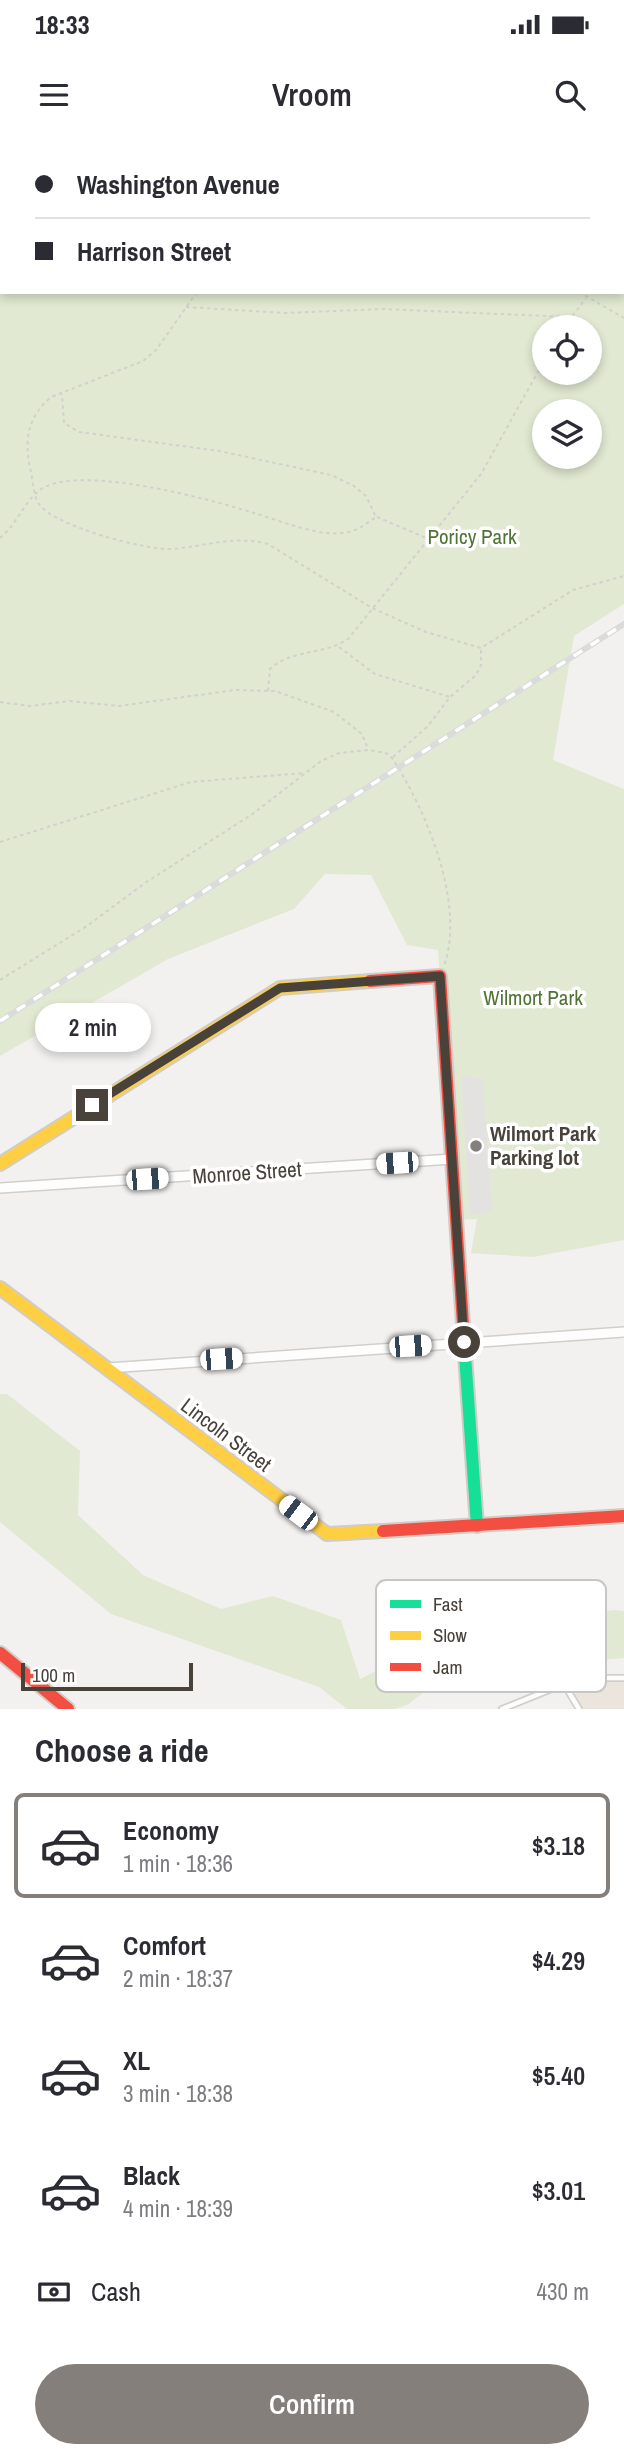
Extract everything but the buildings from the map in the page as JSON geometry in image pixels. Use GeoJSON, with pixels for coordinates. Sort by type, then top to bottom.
{"type":"FeatureCollection","features":[{"type":"Feature","properties":{"kind":"street"},"geometry":{"type":"LineString","coordinates":[[0,1164],[280,988],[440,976],[477,1526]]}},
{"type":"Feature","properties":{"kind":"street","name":"Monroe Street"},"geometry":{"type":"LineString","coordinates":[[0,1188],[453,1159]]}},
{"type":"Feature","properties":{"kind":"street","name":"Lincoln Street"},"geometry":{"type":"LineString","coordinates":[[0,1288],[327,1534],[624,1516]]}},
{"type":"Feature","properties":{"kind":"street"},"geometry":{"type":"LineString","coordinates":[[108,1368],[624,1332]]}},
{"type":"Feature","properties":{"kind":"street"},"geometry":{"type":"LineString","coordinates":[[0,1653],[68,1709]]}},
{"type":"Feature","properties":{"kind":"lane"},"geometry":{"type":"LineString","coordinates":[[606,1678],[624,1678]]}},
{"type":"Feature","properties":{"kind":"lane"},"geometry":{"type":"LineString","coordinates":[[502,1709],[544,1692]]}},
{"type":"Feature","properties":{"kind":"lane"},"geometry":{"type":"LineString","coordinates":[[569,1692],[579,1709]]}},
{"type":"Feature","properties":{"kind":"path"},"geometry":{"type":"LineString","coordinates":[[195,294],[156,350],[143,361],[61,393],[40,407],[30,423],[26,440],[38,504],[52,517],[156,548],[250,539],[268,544],[372,608],[426,632],[481,648],[573,590],[624,576]]}},
{"type":"Feature","properties":{"kind":"path"},"geometry":{"type":"LineString","coordinates":[[582,294],[624,318]]}},
{"type":"Feature","properties":{"kind":"path"},"geometry":{"type":"LineString","coordinates":[[572,315],[587,297]]}},
{"type":"Feature","properties":{"kind":"path"},"geometry":{"type":"LineString","coordinates":[[185,307],[285,313],[383,309],[532,315]]}},
{"type":"Feature","properties":{"kind":"path"},"geometry":{"type":"LineString","coordinates":[[268,691],[270,668],[278,662],[338,646],[348,639],[481,474],[532,383]]}},
{"type":"Feature","properties":{"kind":"path"},"geometry":{"type":"LineString","coordinates":[[61,393],[64,423],[79,432],[219,451],[331,475],[354,486],[366,496],[376,517],[428,539]]}},
{"type":"Feature","properties":{"kind":"path"},"geometry":{"type":"LineString","coordinates":[[0,538],[15,526],[36,492],[47,485],[84,478],[184,495],[330,533],[359,529],[376,517]]}},
{"type":"Feature","properties":{"kind":"path"},"geometry":{"type":"LineString","coordinates":[[338,646],[375,674],[450,697]]}},
{"type":"Feature","properties":{"kind":"path"},"geometry":{"type":"LineString","coordinates":[[392,758],[428,726],[450,697],[476,675],[481,665],[481,648]]}},
{"type":"Feature","properties":{"kind":"path"},"geometry":{"type":"LineString","coordinates":[[0,702],[30,706],[69,701],[118,706],[235,690],[268,691],[295,697],[334,712],[362,734],[368,750]]}},
{"type":"Feature","properties":{"kind":"path"},"geometry":{"type":"LineString","coordinates":[[0,980],[87,926],[145,883],[254,813],[330,757],[368,750],[379,751],[392,758],[420,808],[448,894],[451,939],[440,976]]}},
{"type":"Feature","properties":{"kind":"path"},"geometry":{"type":"LineString","coordinates":[[0,842],[191,782],[305,773]]}},
{"type":"Feature","properties":{"kind":"shaded area","name":"Wilmort Park Parking lot"},"geometry":{"type":"Polygon","coordinates":[[[461,1075],[483,1080],[492,1212],[470,1215],[461,1075]]]}},
{"type":"Feature","properties":{"kind":"shaded area"},"geometry":{"type":"Polygon","coordinates":[[[606,1674],[624,1674],[624,1709],[576,1709],[575,1692],[606,1692],[606,1674]]]}},
{"type":"Feature","properties":{"kind":"green space"},"geometry":{"type":"Polygon","coordinates":[[[0,294],[624,294],[624,604],[574,636],[553,760],[624,789],[624,1240],[533,1257],[471,1253],[477,1219],[457,1220],[438,950],[407,945],[371,875],[325,874],[294,909],[168,959],[0,1056],[0,294]]]}},
{"type":"Feature","properties":{"kind":"green space"},"geometry":{"type":"Polygon","coordinates":[[[0,1394],[7,1394],[80,1451],[78,1515],[143,1575],[221,1609],[273,1596],[341,1620],[360,1679],[376,1671],[376,1692],[424,1692],[407,1705],[395,1709],[347,1709],[319,1687],[111,1614],[0,1522],[0,1394]]]}},
{"type":"Feature","properties":{"kind":"green space"},"geometry":{"type":"Polygon","coordinates":[[[606,1611],[624,1611],[624,1658],[606,1659],[606,1611]]]}},
{"type":"Feature","properties":{"kind":"railway"},"geometry":{"type":"LineString","coordinates":[[0,1021],[624,624]]}},
{"type":"Feature","properties":{"kind":"traffic: fast"},"geometry":{"type":"LineString","coordinates":[[465,1355],[477,1526]]}},
{"type":"Feature","properties":{"kind":"traffic: slow"},"geometry":{"type":"LineString","coordinates":[[0,1164],[280,988],[370,981]]}},
{"type":"Feature","properties":{"kind":"traffic: slow"},"geometry":{"type":"LineString","coordinates":[[0,1288],[327,1534],[383,1531]]}},
{"type":"Feature","properties":{"kind":"traffic: jam"},"geometry":{"type":"LineString","coordinates":[[370,981],[440,976],[465,1355]]}},
{"type":"Feature","properties":{"kind":"traffic: jam"},"geometry":{"type":"LineString","coordinates":[[383,1531],[624,1516]]}},
{"type":"Feature","properties":{"kind":"traffic: jam"},"geometry":{"type":"LineString","coordinates":[[0,1653],[68,1709]]}},
{"type":"Feature","properties":{"kind":"place","name":"Wilmort Park Parking lot"},"geometry":{"type":"Point","coordinates":[476,1146]}},
{"type":"Feature","properties":{"kind":"route"},"geometry":{"type":"LineString","coordinates":[[92,1105],[280,988],[440,976],[464,1342]]}},
{"type":"Feature","properties":{"kind":"park label","name":"Poricy Park"},"geometry":{"type":"Point","coordinates":[472,537]}},
{"type":"Feature","properties":{"kind":"park label","name":"Wilmort Park"},"geometry":{"type":"Point","coordinates":[533,998]}}]}
